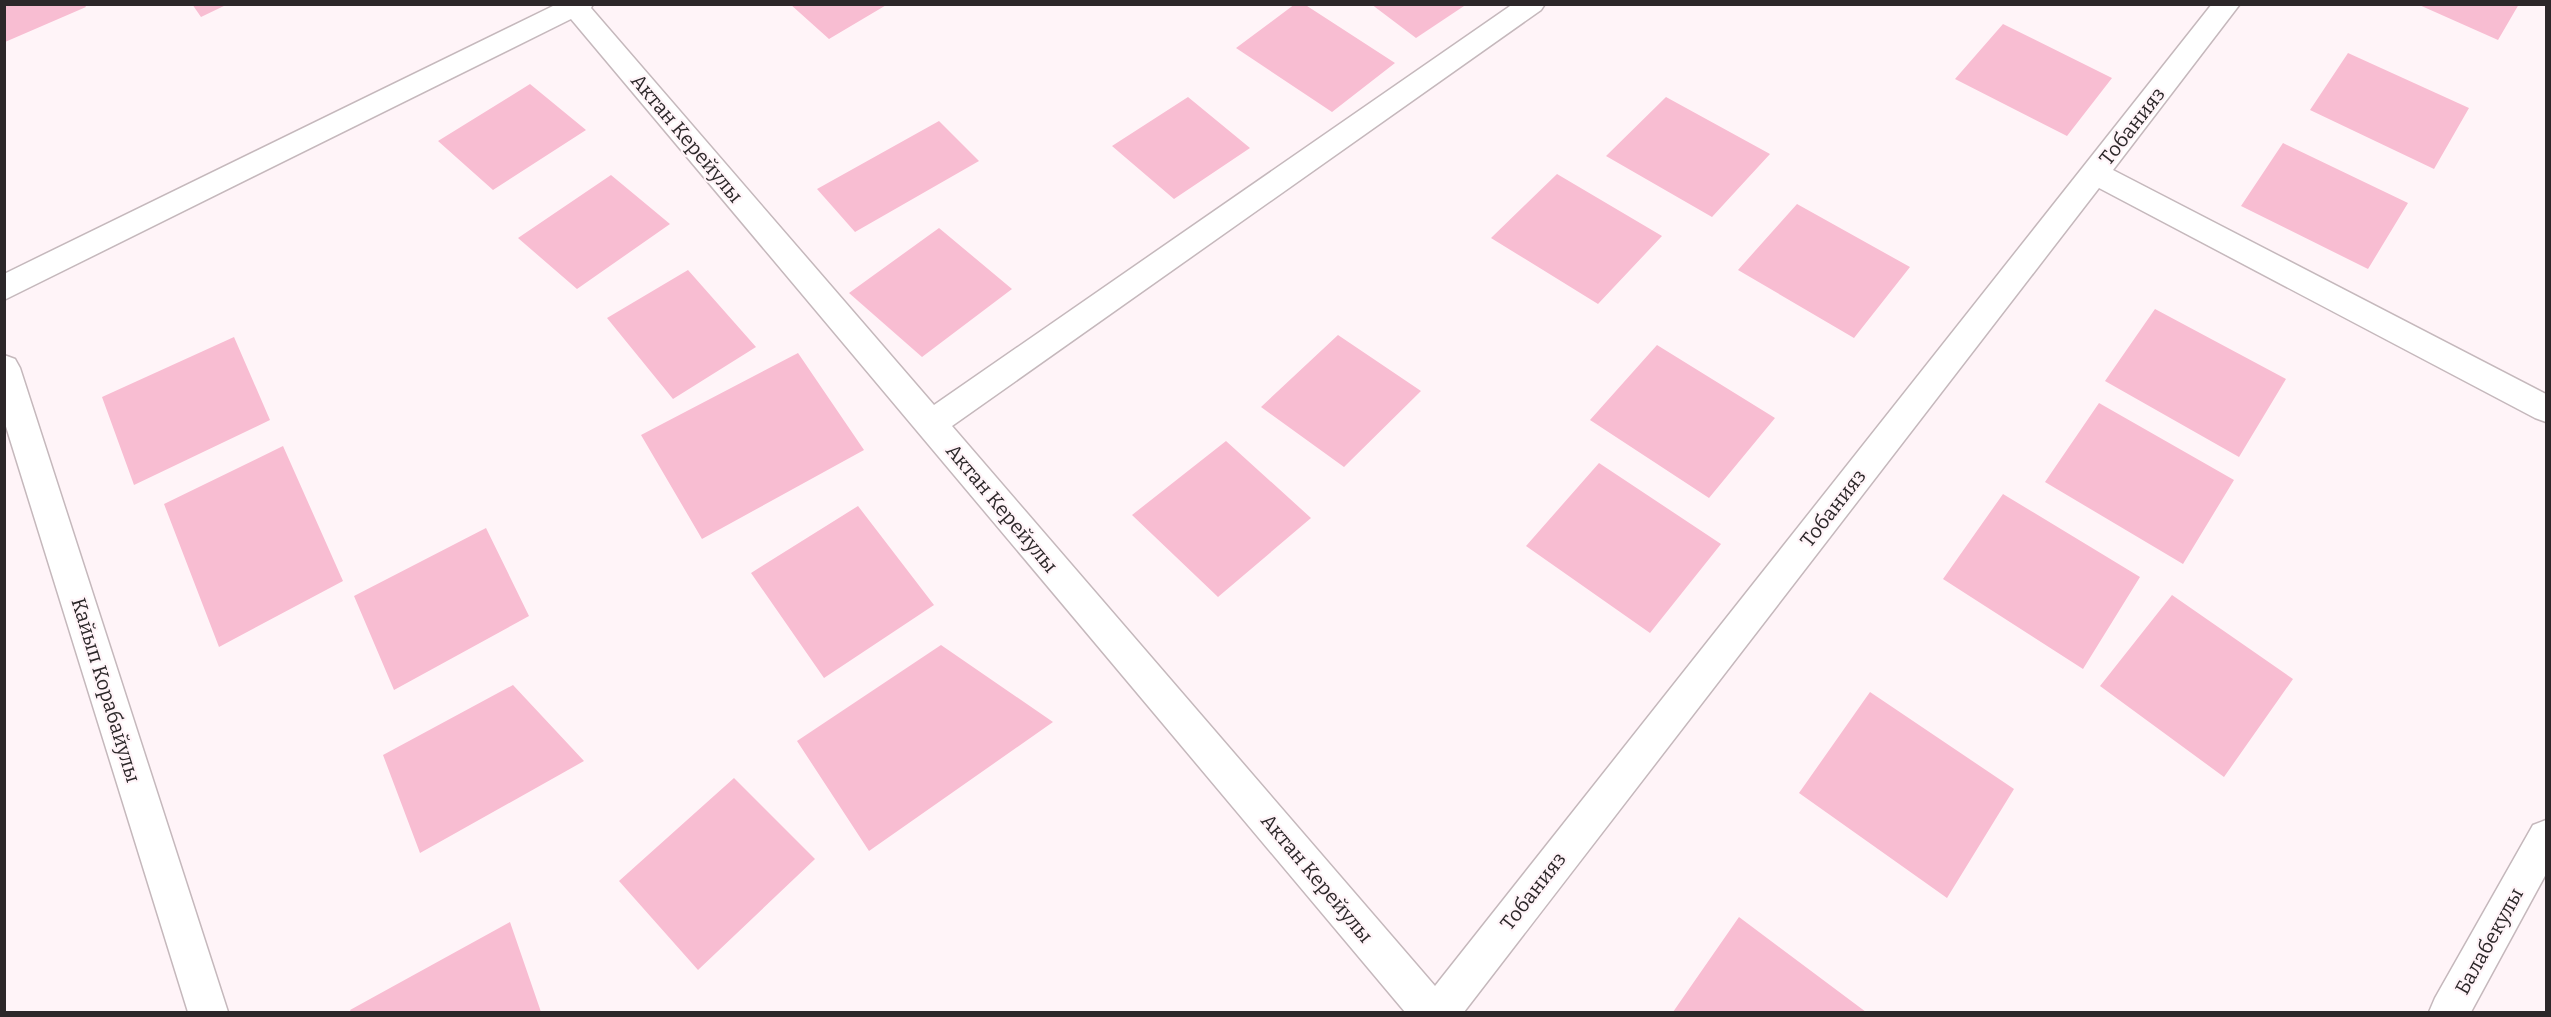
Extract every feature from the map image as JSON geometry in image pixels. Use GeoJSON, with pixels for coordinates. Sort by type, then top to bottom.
{"type":"FeatureCollection","features":[{"type":"Feature","properties":{"kind":"street"},"geometry":{"type":"LineString","coordinates":[[931,424],[1532,4]]}},
{"type":"Feature","properties":{"kind":"street","name":"Тобанияз"},"geometry":{"type":"LineString","coordinates":[[1438,1012],[2227,4]]}},
{"type":"Feature","properties":{"kind":"street"},"geometry":{"type":"LineString","coordinates":[[4,288],[576,5]]}},
{"type":"Feature","properties":{"kind":"street","name":"Актан Керейулы"},"geometry":{"type":"LineString","coordinates":[[576,5],[1431,1012]]}},
{"type":"Feature","properties":{"kind":"street"},"geometry":{"type":"LineString","coordinates":[[2095,173],[2547,409]]}},
{"type":"Feature","properties":{"kind":"street","name":"Кайып Корабайулы"},"geometry":{"type":"LineString","coordinates":[[4,368],[208,1012]]}},
{"type":"Feature","properties":{"kind":"street","name":"Балабекулы"},"geometry":{"type":"LineString","coordinates":[[2452,1011],[2547,838]]}},
{"type":"Feature","properties":{"kind":"building"},"geometry":{"type":"Polygon","coordinates":[[[5,4],[84,4],[86,7],[5,42],[5,4]]]}},
{"type":"Feature","properties":{"kind":"building"},"geometry":{"type":"Polygon","coordinates":[[[192,4],[228,4],[201,17],[192,4]]]}},
{"type":"Feature","properties":{"kind":"building"},"geometry":{"type":"Polygon","coordinates":[[[790,4],[888,4],[829,39],[790,4]]]}},
{"type":"Feature","properties":{"kind":"building"},"geometry":{"type":"Polygon","coordinates":[[[1295,4],[1304,4],[1395,63],[1332,112],[1236,48],[1295,4]]]}},
{"type":"Feature","properties":{"kind":"building"},"geometry":{"type":"Polygon","coordinates":[[[1371,4],[1467,4],[1416,38],[1371,4]]]}},
{"type":"Feature","properties":{"kind":"building"},"geometry":{"type":"Polygon","coordinates":[[[2417,4],[2519,4],[2498,40],[2417,4]]]}},
{"type":"Feature","properties":{"kind":"building"},"geometry":{"type":"Polygon","coordinates":[[[2003,24],[2112,78],[2067,136],[1955,79],[2003,24]]]}},
{"type":"Feature","properties":{"kind":"building"},"geometry":{"type":"Polygon","coordinates":[[[2348,53],[2469,108],[2434,169],[2310,110],[2348,53]]]}},
{"type":"Feature","properties":{"kind":"building"},"geometry":{"type":"Polygon","coordinates":[[[530,84],[586,130],[493,190],[438,141],[530,84]]]}},
{"type":"Feature","properties":{"kind":"building"},"geometry":{"type":"Polygon","coordinates":[[[1188,97],[1250,148],[1174,199],[1112,146],[1188,97]]]}},
{"type":"Feature","properties":{"kind":"building"},"geometry":{"type":"Polygon","coordinates":[[[1666,97],[1770,154],[1712,217],[1606,156],[1666,97]]]}},
{"type":"Feature","properties":{"kind":"building"},"geometry":{"type":"Polygon","coordinates":[[[939,121],[979,161],[855,232],[817,189],[939,121]]]}},
{"type":"Feature","properties":{"kind":"building"},"geometry":{"type":"Polygon","coordinates":[[[2283,143],[2408,203],[2368,269],[2241,206],[2283,143]]]}},
{"type":"Feature","properties":{"kind":"building"},"geometry":{"type":"Polygon","coordinates":[[[1557,174],[1662,236],[1598,304],[1491,238],[1557,174]]]}},
{"type":"Feature","properties":{"kind":"building"},"geometry":{"type":"Polygon","coordinates":[[[611,175],[670,224],[577,289],[518,238],[611,175]]]}},
{"type":"Feature","properties":{"kind":"building"},"geometry":{"type":"Polygon","coordinates":[[[1797,204],[1910,267],[1854,338],[1738,270],[1797,204]]]}},
{"type":"Feature","properties":{"kind":"building"},"geometry":{"type":"Polygon","coordinates":[[[939,228],[1012,289],[922,357],[849,293],[939,228]]]}},
{"type":"Feature","properties":{"kind":"building"},"geometry":{"type":"Polygon","coordinates":[[[688,270],[756,347],[673,399],[607,318],[688,270]]]}},
{"type":"Feature","properties":{"kind":"building"},"geometry":{"type":"Polygon","coordinates":[[[2155,309],[2286,379],[2239,457],[2105,381],[2155,309]]]}},
{"type":"Feature","properties":{"kind":"building"},"geometry":{"type":"Polygon","coordinates":[[[1338,335],[1421,391],[1344,467],[1261,407],[1338,335]]]}},
{"type":"Feature","properties":{"kind":"building"},"geometry":{"type":"Polygon","coordinates":[[[234,337],[270,420],[134,485],[102,397],[234,337]]]}},
{"type":"Feature","properties":{"kind":"building"},"geometry":{"type":"Polygon","coordinates":[[[1657,345],[1775,418],[1709,498],[1590,420],[1657,345]]]}},
{"type":"Feature","properties":{"kind":"building"},"geometry":{"type":"Polygon","coordinates":[[[798,353],[864,450],[702,539],[641,435],[798,353]]]}},
{"type":"Feature","properties":{"kind":"building"},"geometry":{"type":"Polygon","coordinates":[[[2099,403],[2234,480],[2183,564],[2045,482],[2099,403]]]}},
{"type":"Feature","properties":{"kind":"building"},"geometry":{"type":"Polygon","coordinates":[[[1226,441],[1311,518],[1218,597],[1132,515],[1226,441]]]}},
{"type":"Feature","properties":{"kind":"building"},"geometry":{"type":"Polygon","coordinates":[[[283,446],[343,581],[219,647],[164,504],[283,446]]]}},
{"type":"Feature","properties":{"kind":"building"},"geometry":{"type":"Polygon","coordinates":[[[1599,463],[1721,544],[1650,633],[1526,546],[1599,463]]]}},
{"type":"Feature","properties":{"kind":"building"},"geometry":{"type":"Polygon","coordinates":[[[2003,494],[2140,577],[2083,669],[1943,579],[2003,494]]]}},
{"type":"Feature","properties":{"kind":"building"},"geometry":{"type":"Polygon","coordinates":[[[858,506],[934,605],[824,678],[751,573],[858,506]]]}},
{"type":"Feature","properties":{"kind":"building"},"geometry":{"type":"Polygon","coordinates":[[[486,528],[529,616],[394,690],[354,596],[486,528]]]}},
{"type":"Feature","properties":{"kind":"building"},"geometry":{"type":"Polygon","coordinates":[[[2172,595],[2293,679],[2224,777],[2100,686],[2172,595]]]}},
{"type":"Feature","properties":{"kind":"building"},"geometry":{"type":"Polygon","coordinates":[[[941,645],[1053,722],[869,851],[797,741],[941,645]]]}},
{"type":"Feature","properties":{"kind":"building"},"geometry":{"type":"Polygon","coordinates":[[[513,685],[584,761],[420,853],[383,755],[513,685]]]}},
{"type":"Feature","properties":{"kind":"building"},"geometry":{"type":"Polygon","coordinates":[[[1870,692],[2014,789],[1947,898],[1799,793],[1870,692]]]}},
{"type":"Feature","properties":{"kind":"building"},"geometry":{"type":"Polygon","coordinates":[[[734,778],[815,859],[698,970],[619,881],[734,778]]]}},
{"type":"Feature","properties":{"kind":"building"},"geometry":{"type":"Polygon","coordinates":[[[1739,917],[1866,1012],[1673,1012],[1739,917]]]}},
{"type":"Feature","properties":{"kind":"building"},"geometry":{"type":"Polygon","coordinates":[[[510,922],[541,1012],[351,1012],[350,1010],[510,922]]]}}]}
